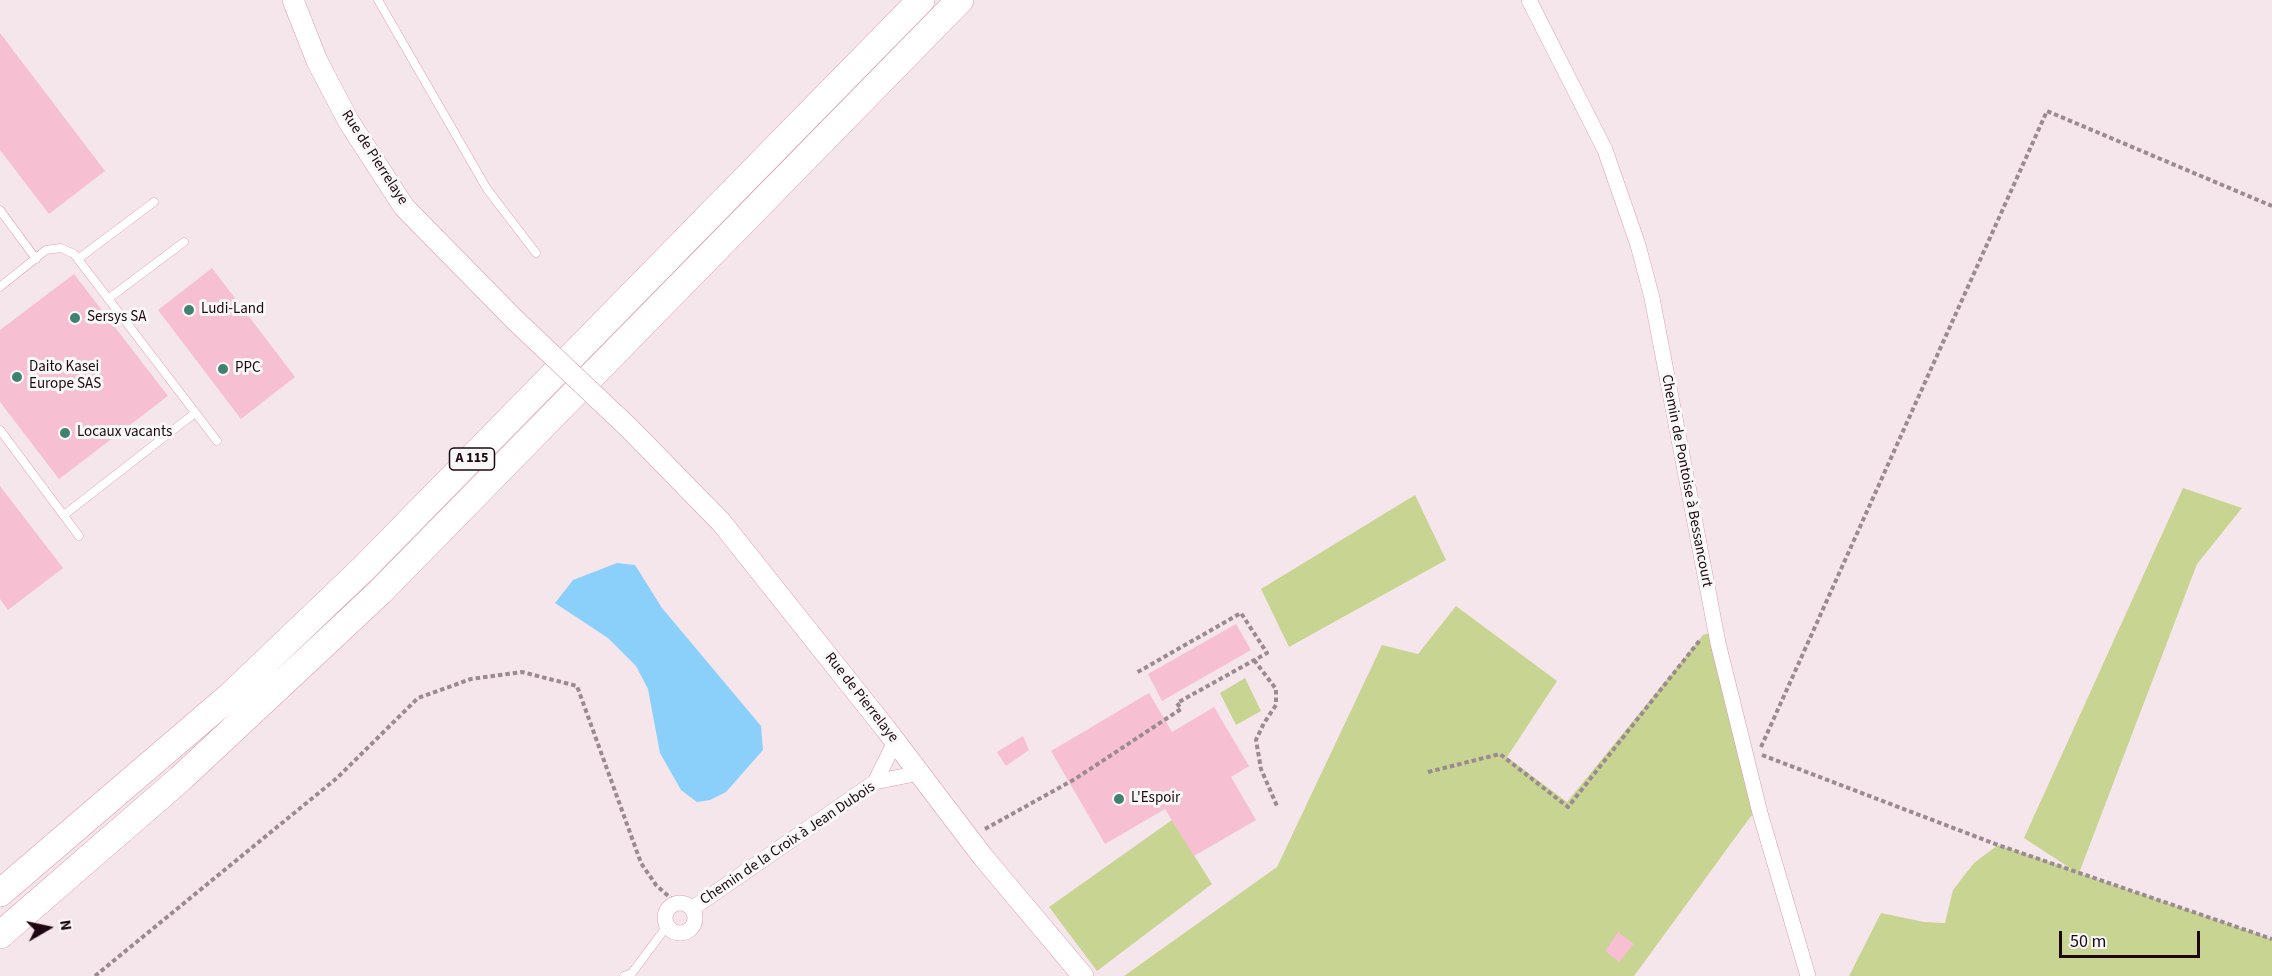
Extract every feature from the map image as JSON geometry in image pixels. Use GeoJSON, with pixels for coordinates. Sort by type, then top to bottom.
{"type":"FeatureCollection","features":[{"type":"Feature","properties":{"kind":"highway","name":"A 115"},"geometry":{"type":"LineString","coordinates":[[0,893],[230,696],[364,568],[921,0]]}},
{"type":"Feature","properties":{"kind":"highway","name":"A 115"},"geometry":{"type":"LineString","coordinates":[[0,935],[180,779],[380,591],[960,0]]}},
{"type":"Feature","properties":{"kind":"main road","name":"Rue de Pierrelaye"},"geometry":{"type":"LineString","coordinates":[[293,0],[317,61],[349,122],[404,207],[515,320],[629,428],[722,522],[969,838],[1083,976]]}},
{"type":"Feature","properties":{"kind":"street","name":"Chemin de Pontoise à Bessancourt"},"geometry":{"type":"LineString","coordinates":[[1529,0],[1605,150],[1638,245],[1652,298],[1714,622],[1760,813],[1808,976]]}},
{"type":"Feature","properties":{"kind":"street"},"geometry":{"type":"LineString","coordinates":[[875,782],[895,742]]}},
{"type":"Feature","properties":{"kind":"street","name":"Chemin de la Croix à Jean Dubois"},"geometry":{"type":"LineString","coordinates":[[693,908],[875,782],[919,773]]}},
{"type":"Feature","properties":{"kind":"street"},"geometry":{"type":"LineString","coordinates":[[675,902],[690,905],[693,908],[696,921],[693,927],[675,933],[667,926],[665,916],[668,908],[675,902]]}},
{"type":"Feature","properties":{"kind":"lane"},"geometry":{"type":"LineString","coordinates":[[378,0],[487,189],[536,253]]}},
{"type":"Feature","properties":{"kind":"lane"},"geometry":{"type":"LineString","coordinates":[[78,259],[154,202]]}},
{"type":"Feature","properties":{"kind":"lane"},"geometry":{"type":"LineString","coordinates":[[0,211],[36,259]]}},
{"type":"Feature","properties":{"kind":"lane"},"geometry":{"type":"LineString","coordinates":[[108,299],[184,242]]}},
{"type":"Feature","properties":{"kind":"lane"},"geometry":{"type":"LineString","coordinates":[[0,287],[46,250],[60,248],[74,254],[217,441]]}},
{"type":"Feature","properties":{"kind":"lane"},"geometry":{"type":"LineString","coordinates":[[64,515],[195,413]]}},
{"type":"Feature","properties":{"kind":"lane"},"geometry":{"type":"LineString","coordinates":[[0,430],[79,536]]}},
{"type":"Feature","properties":{"kind":"lane"},"geometry":{"type":"LineString","coordinates":[[624,976],[632,973],[667,926]]}},
{"type":"Feature","properties":{"kind":"path"},"geometry":{"type":"LineString","coordinates":[[2272,206],[2047,111],[1758,754],[2018,852],[2272,939]]}},
{"type":"Feature","properties":{"kind":"path"},"geometry":{"type":"LineString","coordinates":[[969,838],[1075,779],[1181,709],[1177,703],[1267,653],[1241,612],[1136,673]]}},
{"type":"Feature","properties":{"kind":"path"},"geometry":{"type":"LineString","coordinates":[[1428,772],[1500,754],[1568,807],[1714,622]]}},
{"type":"Feature","properties":{"kind":"path"},"geometry":{"type":"LineString","coordinates":[[1254,660],[1276,689],[1276,705],[1256,740],[1261,769],[1277,806]]}},
{"type":"Feature","properties":{"kind":"path"},"geometry":{"type":"LineString","coordinates":[[95,976],[337,778],[418,698],[471,679],[522,672],[577,686],[641,863],[656,885],[675,902]]}},
{"type":"Feature","properties":{"kind":"green space"},"geometry":{"type":"Polygon","coordinates":[[[2183,488],[2242,508],[2197,564],[2079,873],[2272,939],[2272,976],[1849,976],[1881,913],[1924,922],[1945,923],[1953,890],[1974,863],[1998,845],[2073,870],[2024,838],[2183,488]]]}},
{"type":"Feature","properties":{"kind":"green space"},"geometry":{"type":"Polygon","coordinates":[[[1415,495],[1446,560],[1289,647],[1261,589],[1415,495]]]}},
{"type":"Feature","properties":{"kind":"green space"},"geometry":{"type":"Polygon","coordinates":[[[1456,606],[1557,681],[1507,757],[1567,802],[1703,635],[1722,629],[1767,811],[1751,816],[1634,976],[1124,976],[1277,867],[1382,645],[1418,654],[1456,606]]]}},
{"type":"Feature","properties":{"kind":"green space"},"geometry":{"type":"Polygon","coordinates":[[[1245,678],[1261,711],[1236,725],[1220,693],[1245,678]]]}},
{"type":"Feature","properties":{"kind":"green space"},"geometry":{"type":"Polygon","coordinates":[[[1172,820],[1212,884],[1097,971],[1049,907],[1172,820]]]}},
{"type":"Feature","properties":{"kind":"water"},"geometry":{"type":"Polygon","coordinates":[[[617,563],[635,565],[662,608],[761,726],[763,750],[726,792],[710,800],[697,802],[681,790],[660,753],[648,689],[636,666],[608,638],[555,603],[573,580],[617,563]]]}},
{"type":"Feature","properties":{"kind":"building"},"geometry":{"type":"Polygon","coordinates":[[[0,33],[105,171],[49,214],[0,150],[0,33]]]}},
{"type":"Feature","properties":{"kind":"building"},"geometry":{"type":"Polygon","coordinates":[[[212,268],[295,377],[241,419],[158,310],[212,268]]]}},
{"type":"Feature","properties":{"kind":"building"},"geometry":{"type":"Polygon","coordinates":[[[74,274],[168,396],[59,479],[0,402],[0,330],[74,274]]]}},
{"type":"Feature","properties":{"kind":"building"},"geometry":{"type":"Polygon","coordinates":[[[0,486],[63,568],[8,610],[0,599],[0,486]]]}},
{"type":"Feature","properties":{"kind":"building"},"geometry":{"type":"Polygon","coordinates":[[[1236,624],[1251,650],[1162,701],[1148,674],[1236,624]]]}},
{"type":"Feature","properties":{"kind":"building"},"geometry":{"type":"Polygon","coordinates":[[[1149,693],[1172,732],[1214,707],[1249,766],[1231,777],[1256,820],[1194,856],[1165,809],[1105,844],[1051,751],[1149,693]]]}},
{"type":"Feature","properties":{"kind":"building"},"geometry":{"type":"Polygon","coordinates":[[[1023,736],[1029,750],[1006,766],[997,752],[1023,736]]]}},
{"type":"Feature","properties":{"kind":"building"},"geometry":{"type":"Polygon","coordinates":[[[1618,932],[1634,944],[1619,962],[1605,951],[1618,932]]]}},
{"type":"Feature","properties":{"kind":"place","name":"Ludi-Land"},"geometry":{"type":"Point","coordinates":[189,310]}},
{"type":"Feature","properties":{"kind":"place","name":"Sersys SA"},"geometry":{"type":"Point","coordinates":[75,318]}},
{"type":"Feature","properties":{"kind":"place","name":"PPC"},"geometry":{"type":"Point","coordinates":[223,369]}},
{"type":"Feature","properties":{"kind":"place","name":"Daito Kasei Europe SAS"},"geometry":{"type":"Point","coordinates":[17,377]}},
{"type":"Feature","properties":{"kind":"place","name":"Locaux vacants"},"geometry":{"type":"Point","coordinates":[65,433]}},
{"type":"Feature","properties":{"kind":"place","name":"L'Espoir"},"geometry":{"type":"Point","coordinates":[1119,799]}}]}
